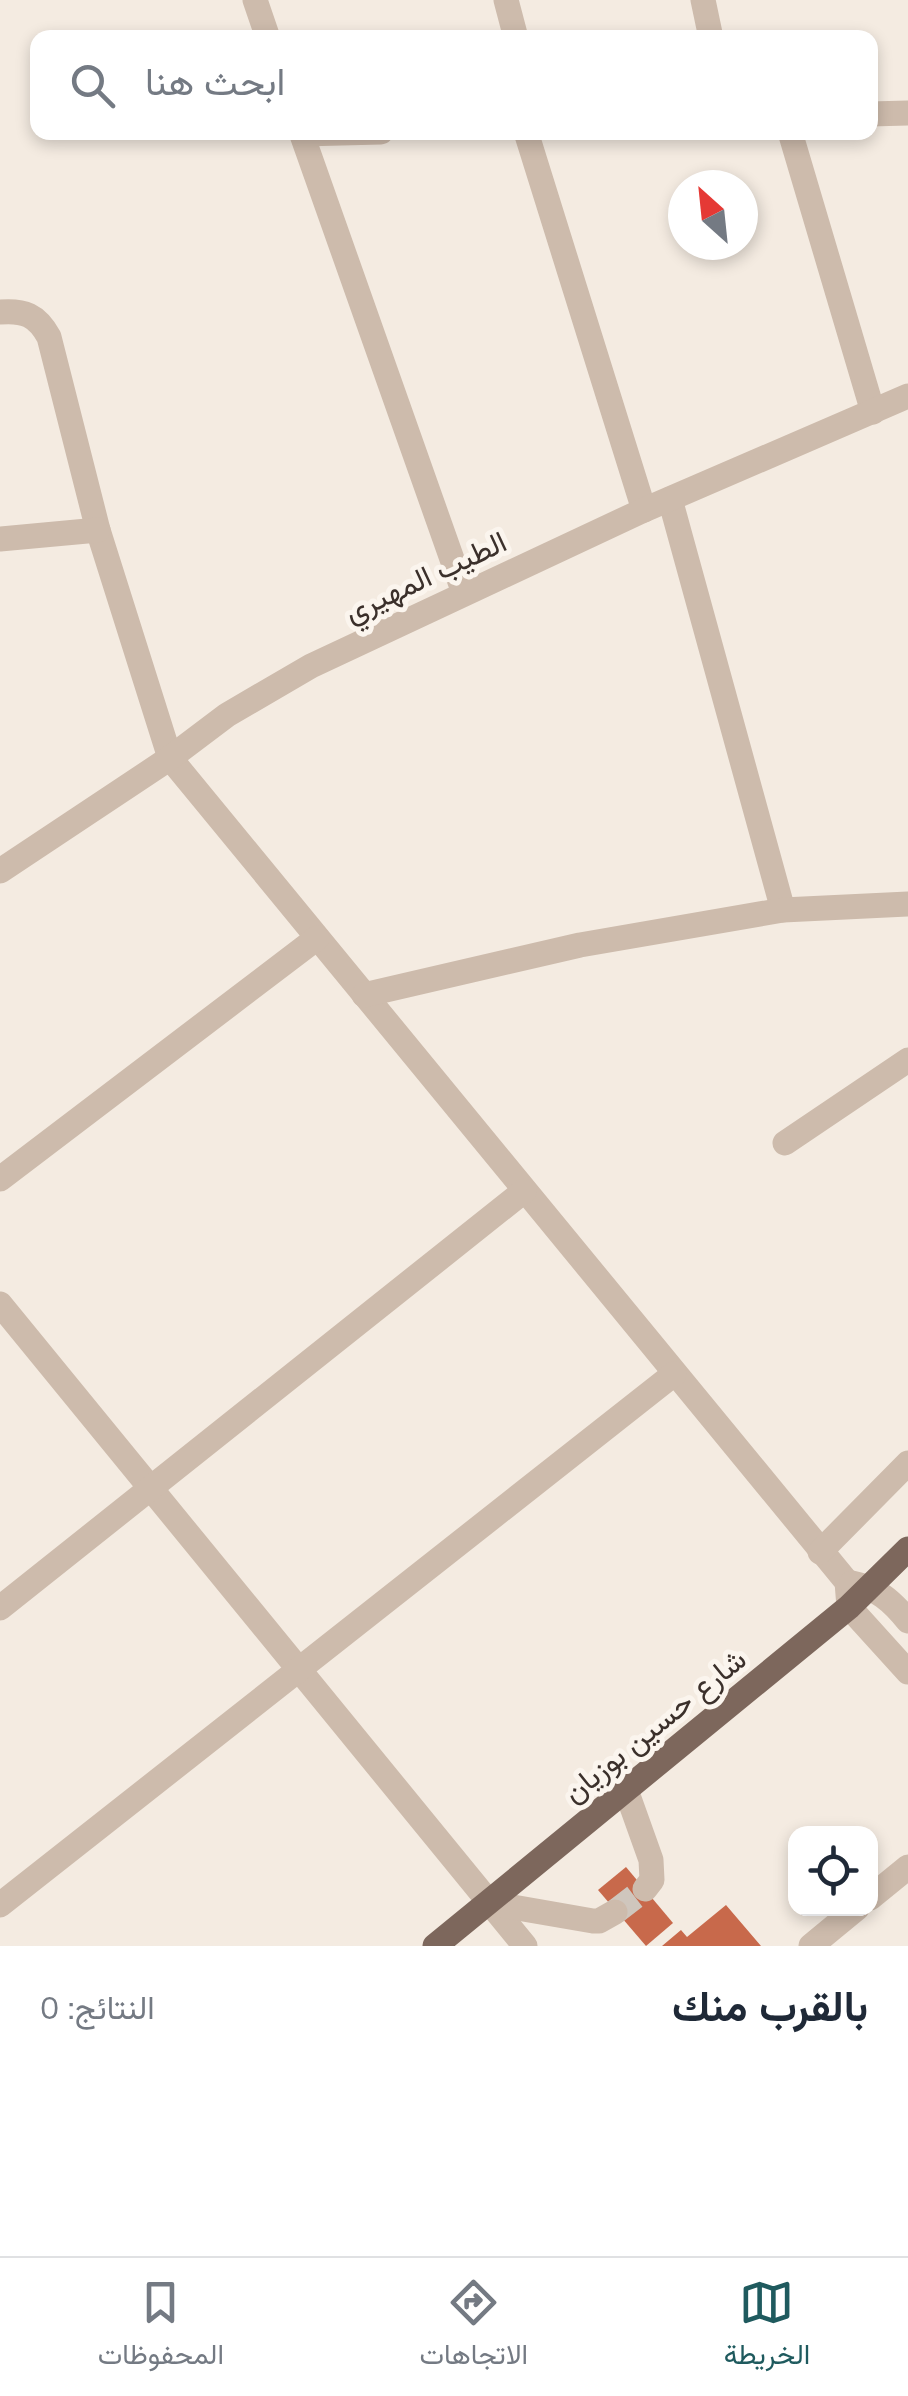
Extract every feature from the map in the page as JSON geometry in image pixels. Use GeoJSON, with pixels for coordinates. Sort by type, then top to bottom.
{"type":"FeatureCollection","features":[{"type":"Feature","properties":{"kind":"main road","name":"شارع حسين بوزيان"},"geometry":{"type":"LineString","coordinates":[[435,1946],[626,1790],[908,1549]]}},
{"type":"Feature","properties":{"kind":"street"},"geometry":{"type":"LineString","coordinates":[[255,0],[265,30]]}},
{"type":"Feature","properties":{"kind":"street"},"geometry":{"type":"LineString","coordinates":[[506,0],[514,30]]}},
{"type":"Feature","properties":{"kind":"street"},"geometry":{"type":"LineString","coordinates":[[703,0],[710,30]]}},
{"type":"Feature","properties":{"kind":"street"},"geometry":{"type":"LineString","coordinates":[[878,114],[908,113]]}},
{"type":"Feature","properties":{"kind":"street"},"geometry":{"type":"LineString","coordinates":[[303,140],[464,593]]}},
{"type":"Feature","properties":{"kind":"street"},"geometry":{"type":"LineString","coordinates":[[528,140],[644,510]]}},
{"type":"Feature","properties":{"kind":"street"},"geometry":{"type":"LineString","coordinates":[[792,140],[872,412]]}},
{"type":"Feature","properties":{"kind":"street"},"geometry":{"type":"LineString","coordinates":[[0,312],[28,313],[49,337],[98,530],[170,758],[856,1592],[908,1672]]}},
{"type":"Feature","properties":{"kind":"street","name":"الطيب المهيري"},"geometry":{"type":"LineString","coordinates":[[0,871],[265,691],[670,498],[908,396]]}},
{"type":"Feature","properties":{"kind":"street"},"geometry":{"type":"LineString","coordinates":[[670,498],[783,910]]}},
{"type":"Feature","properties":{"kind":"street"},"geometry":{"type":"LineString","coordinates":[[0,539],[98,530]]}},
{"type":"Feature","properties":{"kind":"street"},"geometry":{"type":"LineString","coordinates":[[364,995],[580,946],[783,910],[908,904]]}},
{"type":"Feature","properties":{"kind":"street"},"geometry":{"type":"LineString","coordinates":[[0,1179],[317,938]]}},
{"type":"Feature","properties":{"kind":"street"},"geometry":{"type":"LineString","coordinates":[[785,1143],[908,1060]]}},
{"type":"Feature","properties":{"kind":"street"},"geometry":{"type":"LineString","coordinates":[[0,1608],[524,1191]]}},
{"type":"Feature","properties":{"kind":"street"},"geometry":{"type":"LineString","coordinates":[[0,1304],[525,1946]]}},
{"type":"Feature","properties":{"kind":"street"},"geometry":{"type":"LineString","coordinates":[[0,1905],[674,1374]]}},
{"type":"Feature","properties":{"kind":"street"},"geometry":{"type":"LineString","coordinates":[[820,1552],[908,1462]]}},
{"type":"Feature","properties":{"kind":"street"},"geometry":{"type":"LineString","coordinates":[[856,1592],[908,1621]]}},
{"type":"Feature","properties":{"kind":"street"},"geometry":{"type":"LineString","coordinates":[[626,1790],[650,1860],[652,1880],[645,1889]]}},
{"type":"Feature","properties":{"kind":"street"},"geometry":{"type":"LineString","coordinates":[[878,1892],[908,1868]]}},
{"type":"Feature","properties":{"kind":"street"},"geometry":{"type":"LineString","coordinates":[[489,1903],[593,1921],[615,1912]]}},
{"type":"Feature","properties":{"kind":"street"},"geometry":{"type":"LineString","coordinates":[[811,1946],[847,1916]]}},
{"type":"Feature","properties":{"kind":"building"},"geometry":{"type":"Polygon","coordinates":[[[626,1867],[673,1923],[646,1946],[598,1890],[626,1867]]]}},
{"type":"Feature","properties":{"kind":"building"},"geometry":{"type":"Polygon","coordinates":[[[726,1905],[761,1946],[662,1946],[681,1930],[687,1937],[726,1905]]]}},
{"type":"Feature","properties":{"kind":"tunnel"},"geometry":{"type":"LineString","coordinates":[[615,1912],[645,1889]]}}]}
